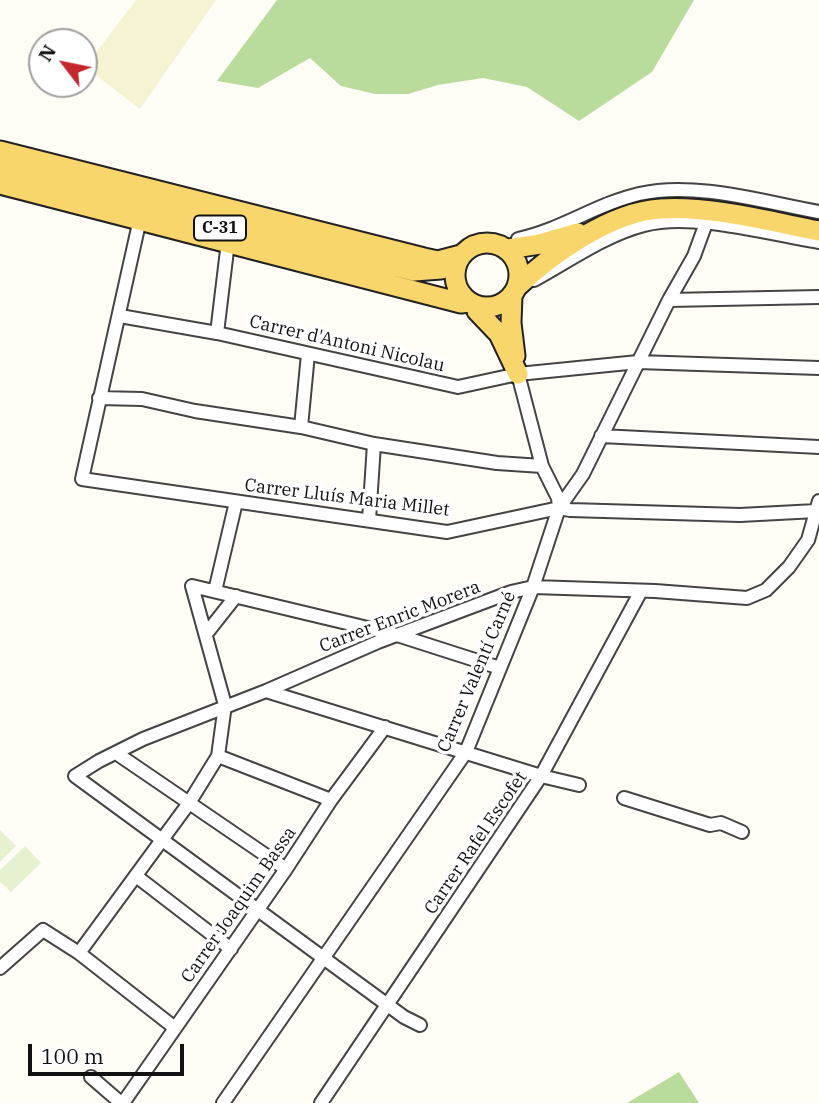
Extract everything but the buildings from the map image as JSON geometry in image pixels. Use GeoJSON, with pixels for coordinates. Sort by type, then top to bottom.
{"type":"FeatureCollection","features":[{"type":"Feature","properties":{"kind":"main road"},"geometry":{"type":"LineString","coordinates":[[0,151],[424,258],[438,261],[459,260]]}},
{"type":"Feature","properties":{"kind":"main road","name":"C-31"},"geometry":{"type":"LineString","coordinates":[[0,169],[414,271],[440,270],[459,260]]}},
{"type":"Feature","properties":{"kind":"main road","name":"C-31"},"geometry":{"type":"LineString","coordinates":[[0,169],[440,285],[469,301]]}},
{"type":"Feature","properties":{"kind":"main road"},"geometry":{"type":"LineString","coordinates":[[0,184],[461,303],[469,301],[489,307],[502,304],[538,267],[598,229],[635,214],[658,209],[684,208],[819,231]]}},
{"type":"Feature","properties":{"kind":"main road"},"geometry":{"type":"LineString","coordinates":[[505,248],[566,238],[644,204],[681,201],[819,221]]}},
{"type":"Feature","properties":{"kind":"main road"},"geometry":{"type":"LineString","coordinates":[[494,243],[505,248],[519,267],[511,323],[518,374],[499,334],[456,285],[459,260],[476,244],[494,243]]}},
{"type":"Feature","properties":{"kind":"street"},"geometry":{"type":"LineString","coordinates":[[505,248],[512,240],[548,232],[596,208],[638,194],[659,191],[704,192],[819,212]]}},
{"type":"Feature","properties":{"kind":"street"},"geometry":{"type":"LineString","coordinates":[[140,219],[120,316],[99,398],[142,399],[195,411],[301,427],[374,444],[497,463],[542,466]]}},
{"type":"Feature","properties":{"kind":"street"},"geometry":{"type":"LineString","coordinates":[[515,292],[617,234],[645,224],[670,221],[706,223],[819,242]]}},
{"type":"Feature","properties":{"kind":"street","name":"Carrer Valentí Carné"},"geometry":{"type":"LineString","coordinates":[[223,1103],[466,752],[533,587],[559,508],[583,474],[669,300],[694,256],[706,223]]}},
{"type":"Feature","properties":{"kind":"street"},"geometry":{"type":"LineString","coordinates":[[217,333],[228,242]]}},
{"type":"Feature","properties":{"kind":"street"},"geometry":{"type":"LineString","coordinates":[[669,300],[819,297]]}},
{"type":"Feature","properties":{"kind":"street","name":"Carrer d'Antoni Nicolau"},"geometry":{"type":"LineString","coordinates":[[120,316],[217,333],[458,387],[518,374],[638,362],[819,368]]}},
{"type":"Feature","properties":{"kind":"street"},"geometry":{"type":"LineString","coordinates":[[301,427],[308,354]]}},
{"type":"Feature","properties":{"kind":"street"},"geometry":{"type":"LineString","coordinates":[[518,374],[542,466],[558,498],[559,508]]}},
{"type":"Feature","properties":{"kind":"street","name":"Carrer Lluís Maria Millet"},"geometry":{"type":"LineString","coordinates":[[99,398],[82,479],[447,532],[559,508],[740,515],[818,506]]}},
{"type":"Feature","properties":{"kind":"street"},"geometry":{"type":"LineString","coordinates":[[601,436],[819,447]]}},
{"type":"Feature","properties":{"kind":"street"},"geometry":{"type":"LineString","coordinates":[[369,520],[374,444]]}},
{"type":"Feature","properties":{"kind":"street"},"geometry":{"type":"LineString","coordinates":[[215,591],[236,502]]}},
{"type":"Feature","properties":{"kind":"street"},"geometry":{"type":"LineString","coordinates":[[813,540],[818,506]]}},
{"type":"Feature","properties":{"kind":"street","name":"Carrer Enric Morera"},"geometry":{"type":"LineString","coordinates":[[162,840],[75,776],[142,739],[266,691],[397,635],[511,592],[533,587],[747,598],[766,590],[813,540]]}},
{"type":"Feature","properties":{"kind":"street"},"geometry":{"type":"LineString","coordinates":[[79,953],[189,803],[218,756],[225,705],[192,586],[397,635],[500,668]]}},
{"type":"Feature","properties":{"kind":"street","name":"Carrer Rafel Escofet"},"geometry":{"type":"LineString","coordinates":[[321,1103],[541,776],[641,591]]}},
{"type":"Feature","properties":{"kind":"street"},"geometry":{"type":"LineString","coordinates":[[206,634],[236,596]]}},
{"type":"Feature","properties":{"kind":"street"},"geometry":{"type":"LineString","coordinates":[[266,691],[541,776],[579,785]]}},
{"type":"Feature","properties":{"kind":"street","name":"Carrer Joaquim Bassa"},"geometry":{"type":"LineString","coordinates":[[122,1103],[258,910],[331,800],[385,727]]}},
{"type":"Feature","properties":{"kind":"street"},"geometry":{"type":"LineString","coordinates":[[116,753],[286,869]]}},
{"type":"Feature","properties":{"kind":"street"},"geometry":{"type":"LineString","coordinates":[[218,756],[331,800]]}},
{"type":"Feature","properties":{"kind":"street"},"geometry":{"type":"LineString","coordinates":[[624,798],[710,825],[721,823],[742,832]]}},
{"type":"Feature","properties":{"kind":"street"},"geometry":{"type":"LineString","coordinates":[[162,840],[388,1005],[420,1025]]}},
{"type":"Feature","properties":{"kind":"street"},"geometry":{"type":"LineString","coordinates":[[136,876],[231,949]]}},
{"type":"Feature","properties":{"kind":"street"},"geometry":{"type":"LineString","coordinates":[[0,968],[43,930],[79,953],[175,1028]]}},
{"type":"Feature","properties":{"kind":"street"},"geometry":{"type":"LineString","coordinates":[[91,1077],[122,1103]]}},
{"type":"Feature","properties":{"kind":"shaded area"},"geometry":{"type":"Polygon","coordinates":[[[136,0],[216,0],[140,109],[98,77],[98,50],[136,0]]]}},
{"type":"Feature","properties":{"kind":"green space"},"geometry":{"type":"Polygon","coordinates":[[[277,0],[694,0],[652,72],[579,121],[527,87],[483,78],[438,85],[408,94],[375,94],[341,86],[310,58],[258,88],[217,81],[277,0]]]}},
{"type":"Feature","properties":{"kind":"green space"},"geometry":{"type":"Polygon","coordinates":[[[0,830],[16,846],[0,862],[0,830]]]}},
{"type":"Feature","properties":{"kind":"green space"},"geometry":{"type":"Polygon","coordinates":[[[25,846],[41,863],[11,892],[0,882],[0,870],[25,846]]]}},
{"type":"Feature","properties":{"kind":"green space"},"geometry":{"type":"Polygon","coordinates":[[[679,1072],[699,1103],[627,1103],[679,1072]]]}}]}
